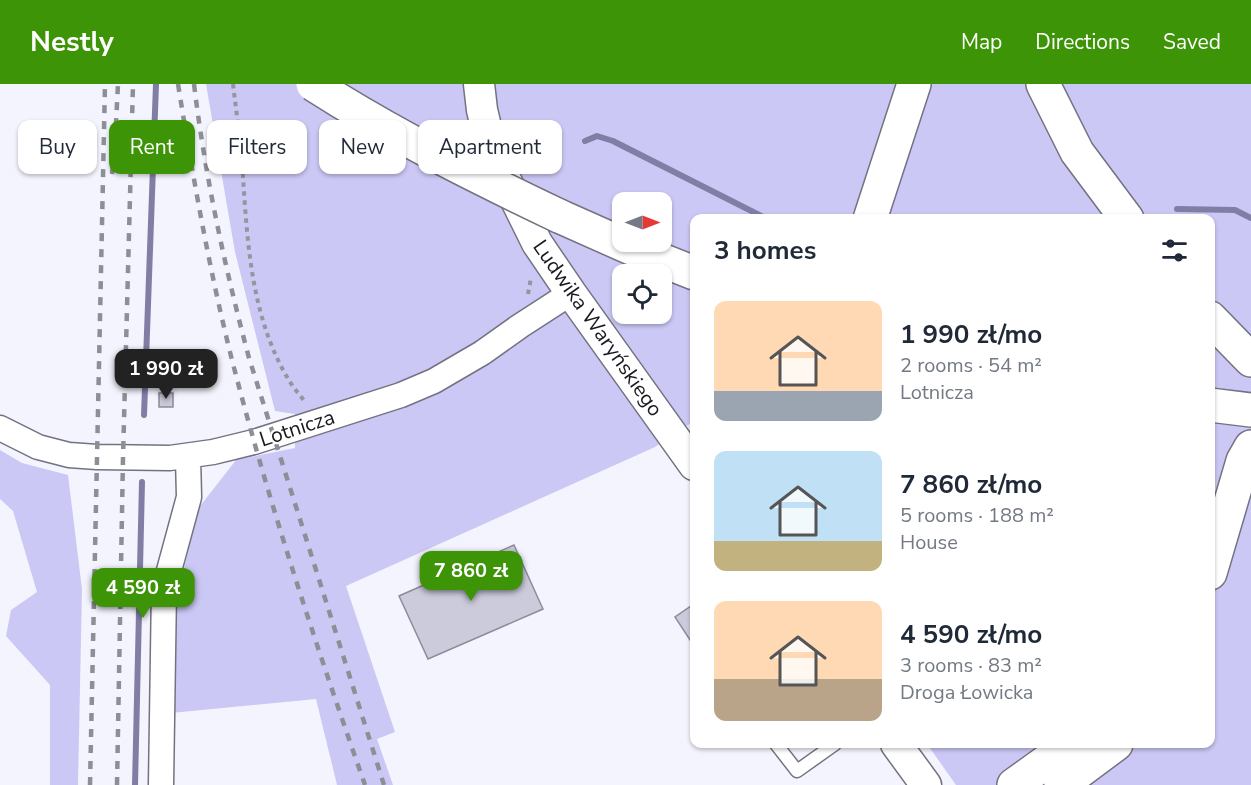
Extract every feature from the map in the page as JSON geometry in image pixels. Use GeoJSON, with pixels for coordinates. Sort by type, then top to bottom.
{"type":"FeatureCollection","features":[{"type":"Feature","properties":{"kind":"main road"},"geometry":{"type":"LineString","coordinates":[[313,84],[414,143],[509,192],[631,248],[690,271]]}},
{"type":"Feature","properties":{"kind":"main road"},"geometry":{"type":"LineString","coordinates":[[872,214],[914,84]]}},
{"type":"Feature","properties":{"kind":"main road"},"geometry":{"type":"LineString","coordinates":[[1043,84],[1077,152],[1123,214]]}},
{"type":"Feature","properties":{"kind":"main road"},"geometry":{"type":"LineString","coordinates":[[1215,323],[1251,360]]}},
{"type":"Feature","properties":{"kind":"main road"},"geometry":{"type":"LineString","coordinates":[[1215,406],[1251,410]]}},
{"type":"Feature","properties":{"kind":"main road"},"geometry":{"type":"LineString","coordinates":[[1215,556],[1243,461],[1251,447]]}},
{"type":"Feature","properties":{"kind":"main road"},"geometry":{"type":"LineString","coordinates":[[1014,785],[1065,748]]}},
{"type":"Feature","properties":{"kind":"main road"},"geometry":{"type":"LineString","coordinates":[[1061,785],[1111,748]]}},
{"type":"Feature","properties":{"kind":"street","name":"Ludwika Waryńskiego"},"geometry":{"type":"LineString","coordinates":[[479,84],[482,110],[492,152],[537,243],[690,459]]}},
{"type":"Feature","properties":{"kind":"street","name":"Lotnicza"},"geometry":{"type":"LineString","coordinates":[[0,428],[38,447],[69,455],[98,457],[155,459],[188,456],[254,442],[401,395],[434,381],[482,353],[571,293]]}},
{"type":"Feature","properties":{"kind":"street"},"geometry":{"type":"LineString","coordinates":[[161,785],[164,589],[189,497],[188,456]]}},
{"type":"Feature","properties":{"kind":"street"},"geometry":{"type":"LineString","coordinates":[[899,748],[926,785]]}},
{"type":"Feature","properties":{"kind":"lane"},"geometry":{"type":"LineString","coordinates":[[779,748],[797,771],[829,748]]}},
{"type":"Feature","properties":{"kind":"path"},"geometry":{"type":"LineString","coordinates":[[233,84],[242,159],[246,234],[258,306],[274,352],[287,377],[309,407],[314,422]]}},
{"type":"Feature","properties":{"kind":"path"},"geometry":{"type":"LineString","coordinates":[[528,299],[530,268]]}},
{"type":"Feature","properties":{"kind":"shaded area"},"geometry":{"type":"Polygon","coordinates":[[[206,84],[1251,84],[1251,785],[956,785],[930,748],[1215,748],[1215,214],[690,214],[690,424],[655,447],[346,586],[395,732],[377,739],[393,785],[337,785],[316,699],[171,713],[173,619],[197,510],[236,460],[295,448],[295,414],[275,411],[235,252],[222,174],[307,174],[307,120],[212,120],[206,84]]]}},
{"type":"Feature","properties":{"kind":"shaded area"},"geometry":{"type":"Polygon","coordinates":[[[0,450],[22,463],[68,475],[82,589],[78,785],[50,785],[50,685],[6,636],[11,610],[37,592],[13,511],[0,499],[0,450]]]}},
{"type":"Feature","properties":{"kind":"building"},"geometry":{"type":"Polygon","coordinates":[[[159,393],[173,393],[173,407],[159,407],[159,393]]]}},
{"type":"Feature","properties":{"kind":"building"},"geometry":{"type":"Polygon","coordinates":[[[514,545],[543,609],[428,659],[399,596],[514,545]]]}},
{"type":"Feature","properties":{"kind":"building"},"geometry":{"type":"Polygon","coordinates":[[[690,607],[690,640],[675,617],[690,607]]]}},
{"type":"Feature","properties":{"kind":"waterway"},"geometry":{"type":"LineString","coordinates":[[144,415],[156,84]]}},
{"type":"Feature","properties":{"kind":"waterway"},"geometry":{"type":"LineString","coordinates":[[585,141],[597,136],[613,141],[757,214]]}},
{"type":"Feature","properties":{"kind":"waterway"},"geometry":{"type":"LineString","coordinates":[[1177,209],[1235,210],[1251,218]]}},
{"type":"Feature","properties":{"kind":"waterway"},"geometry":{"type":"LineString","coordinates":[[135,785],[142,482]]}},
{"type":"Feature","properties":{"kind":"railway"},"geometry":{"type":"LineString","coordinates":[[90,785],[105,84]]}},
{"type":"Feature","properties":{"kind":"railway"},"geometry":{"type":"LineString","coordinates":[[116,120],[118,84]]}},
{"type":"Feature","properties":{"kind":"railway"},"geometry":{"type":"LineString","coordinates":[[117,785],[133,84]]}},
{"type":"Feature","properties":{"kind":"railway"},"geometry":{"type":"LineString","coordinates":[[178,84],[209,257],[246,414],[294,574],[365,785]]}},
{"type":"Feature","properties":{"kind":"railway"},"geometry":{"type":"LineString","coordinates":[[194,84],[217,222],[249,358],[384,785]]}}]}
